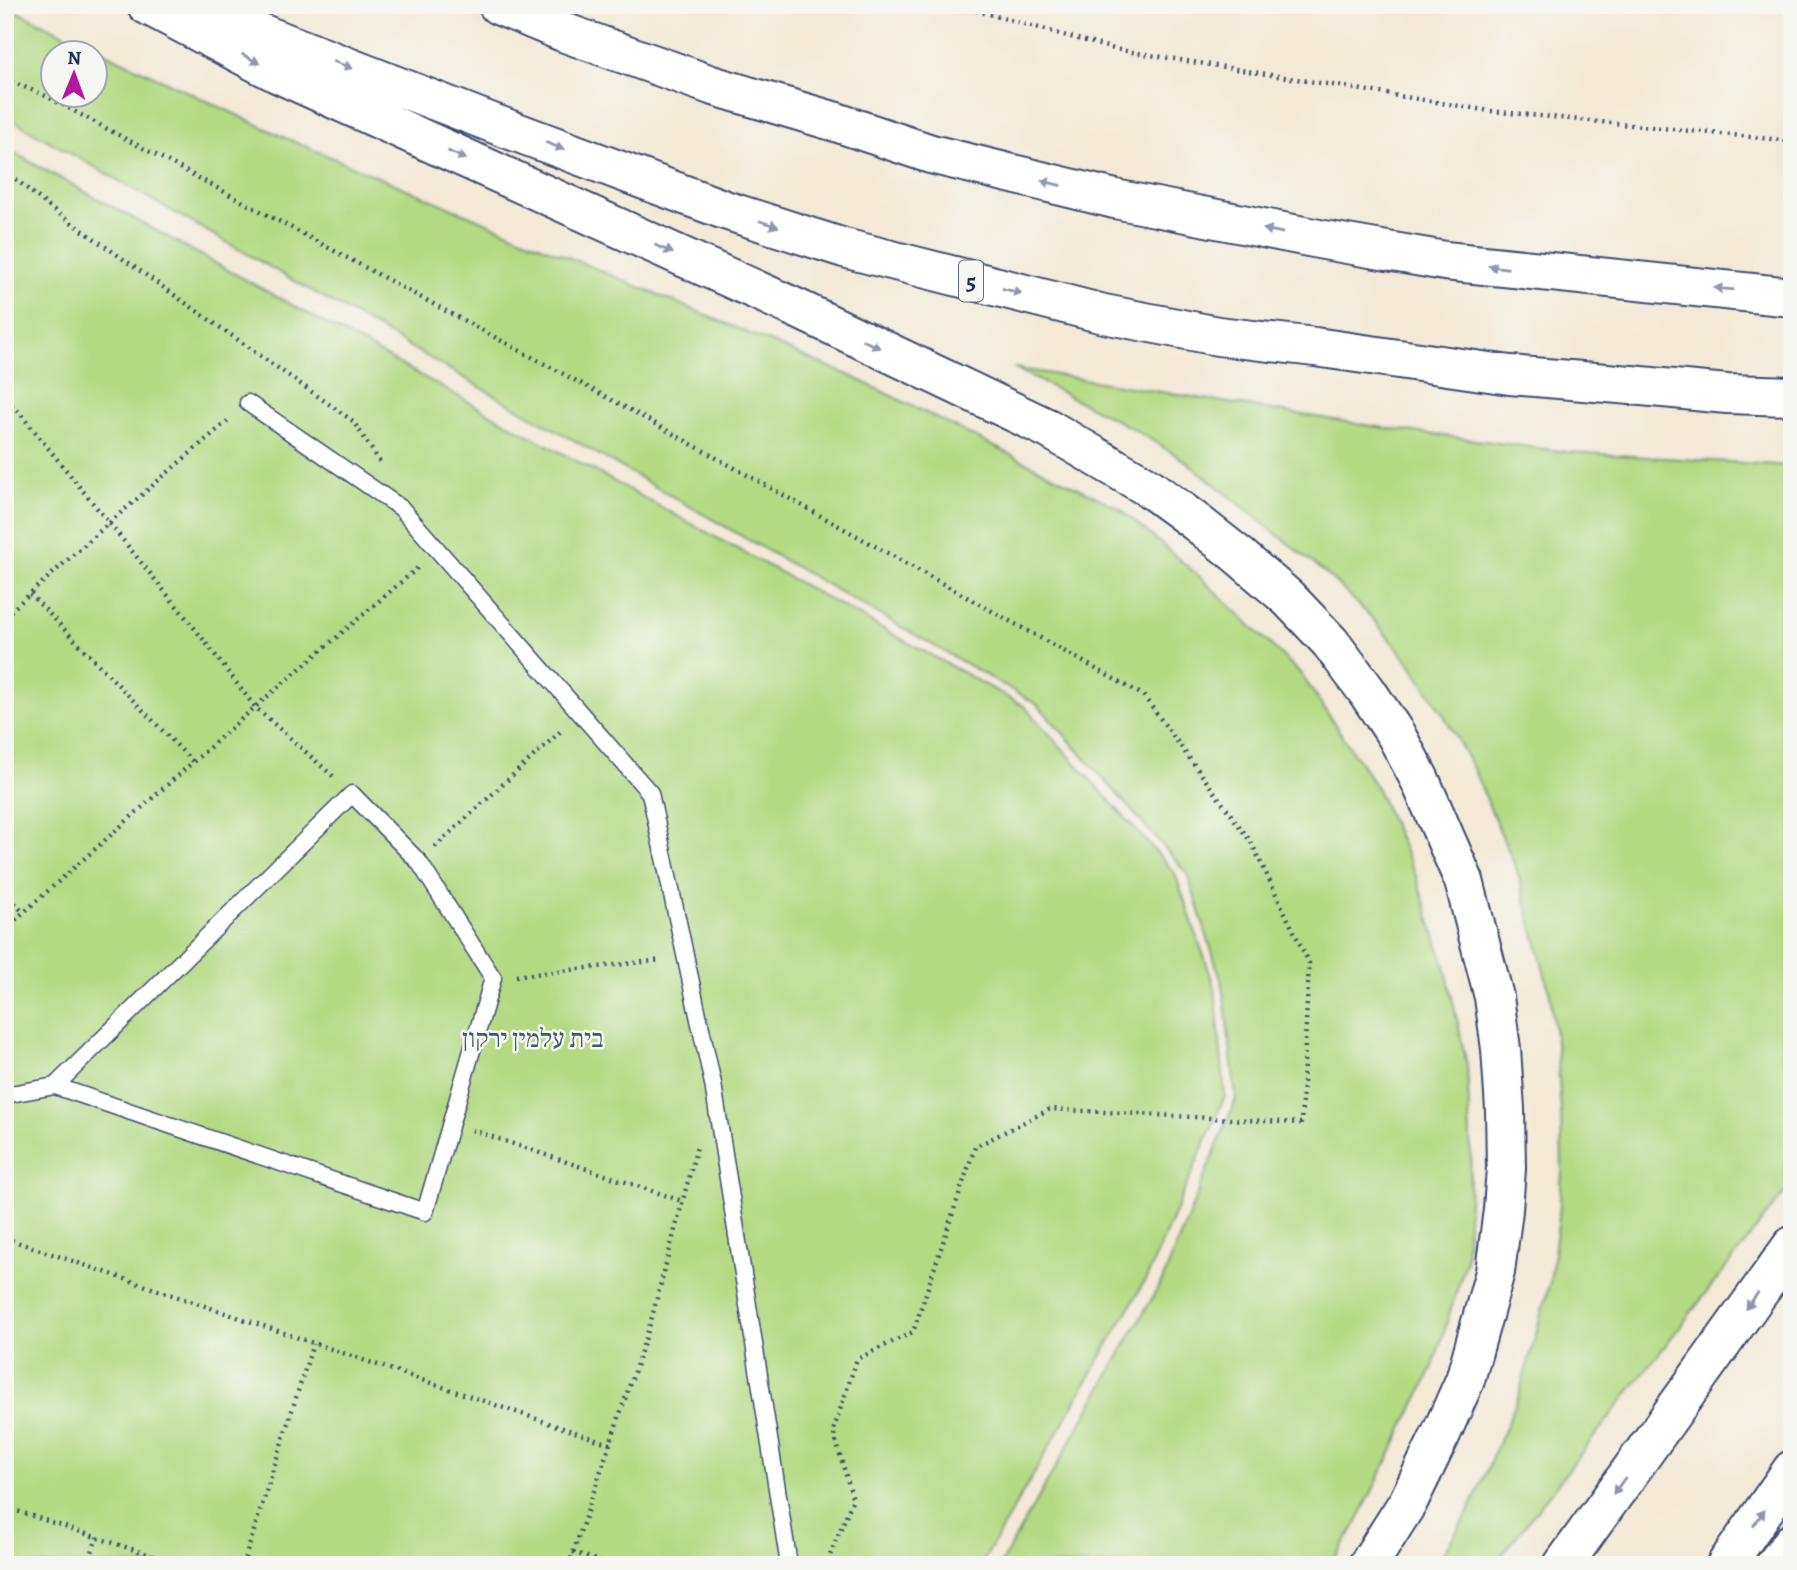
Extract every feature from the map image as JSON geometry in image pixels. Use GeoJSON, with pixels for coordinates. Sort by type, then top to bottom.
{"type":"FeatureCollection","features":[{"type":"Feature","properties":{"kind":"main road"},"geometry":{"type":"LineString","coordinates":[[147,5],[277,73],[797,309],[1049,429],[1151,489],[1196,522],[1288,598],[1329,642],[1396,735],[1420,780],[1464,881],[1494,997],[1505,1110],[1506,1168],[1495,1272],[1465,1380],[1408,1503],[1368,1565]]}},
{"type":"Feature","properties":{"kind":"main road","name":"5"},"geometry":{"type":"LineString","coordinates":[[188,5],[725,210],[844,248],[1104,314],[1218,336],[1510,375],[1727,394],[1792,396]]}},
{"type":"Feature","properties":{"kind":"main road"},"geometry":{"type":"LineString","coordinates":[[498,5],[711,85],[932,154],[1115,199],[1445,261],[1792,297]]}},
{"type":"Feature","properties":{"kind":"main road"},"geometry":{"type":"LineString","coordinates":[[1563,1565],[1792,1246]]}},
{"type":"Feature","properties":{"kind":"main road"},"geometry":{"type":"LineString","coordinates":[[1726,1565],[1792,1470]]}},
{"type":"Feature","properties":{"kind":"main road"},"geometry":{"type":"LineString","coordinates":[[1775,1565],[1792,1543]]}},
{"type":"Feature","properties":{"kind":"lane"},"geometry":{"type":"LineString","coordinates":[[248,403],[401,508],[650,793],[713,1084],[789,1565]]}},
{"type":"Feature","properties":{"kind":"lane"},"geometry":{"type":"LineString","coordinates":[[5,1095],[55,1086],[425,1212],[493,978],[419,862],[352,794],[55,1086]]}},
{"type":"Feature","properties":{"kind":"path"},"geometry":{"type":"LineString","coordinates":[[956,5],[1114,49],[1476,108],[1792,141]]}},
{"type":"Feature","properties":{"kind":"path"},"geometry":{"type":"LineString","coordinates":[[5,79],[46,96],[624,406],[1143,695],[1251,842],[1309,963],[1301,1123],[1050,1109],[975,1147],[913,1332],[857,1359],[833,1431],[853,1499],[826,1565]]}},
{"type":"Feature","properties":{"kind":"path"},"geometry":{"type":"LineString","coordinates":[[5,170],[48,205],[353,421],[381,464]]}},
{"type":"Feature","properties":{"kind":"path"},"geometry":{"type":"LineString","coordinates":[[5,616],[248,403]]}},
{"type":"Feature","properties":{"kind":"path"},"geometry":{"type":"LineString","coordinates":[[5,404],[14,406],[255,707],[352,794]]}},
{"type":"Feature","properties":{"kind":"path"},"geometry":{"type":"LineString","coordinates":[[5,929],[255,707],[438,550]]}},
{"type":"Feature","properties":{"kind":"path"},"geometry":{"type":"LineString","coordinates":[[30,594],[193,762]]}},
{"type":"Feature","properties":{"kind":"path"},"geometry":{"type":"LineString","coordinates":[[419,862],[581,713]]}},
{"type":"Feature","properties":{"kind":"path"},"geometry":{"type":"LineString","coordinates":[[5,892],[23,912]]}},
{"type":"Feature","properties":{"kind":"path"},"geometry":{"type":"LineString","coordinates":[[493,978],[686,958]]}},
{"type":"Feature","properties":{"kind":"path"},"geometry":{"type":"LineString","coordinates":[[451,1122],[682,1201]]}},
{"type":"Feature","properties":{"kind":"path"},"geometry":{"type":"LineString","coordinates":[[569,1565],[649,1328],[699,1136]]}},
{"type":"Feature","properties":{"kind":"path"},"geometry":{"type":"LineString","coordinates":[[5,1238],[610,1444]]}},
{"type":"Feature","properties":{"kind":"path"},"geometry":{"type":"LineString","coordinates":[[243,1565],[313,1343]]}},
{"type":"Feature","properties":{"kind":"path"},"geometry":{"type":"LineString","coordinates":[[5,1507],[180,1565]]}},
{"type":"Feature","properties":{"kind":"path"},"geometry":{"type":"LineString","coordinates":[[88,1565],[97,1537]]}},
{"type":"Feature","properties":{"kind":"path"},"geometry":{"type":"LineString","coordinates":[[573,1552],[610,1565]]}},
{"type":"Feature","properties":{"kind":"green space"},"geometry":{"type":"Polygon","coordinates":[[[5,6],[73,38],[38,38],[38,108],[108,108],[108,54],[288,139],[855,378],[1119,508],[1200,577],[1301,674],[1375,785],[1415,873],[1446,970],[1467,1065],[1471,1158],[1466,1261],[1432,1370],[1355,1526],[1330,1565],[1000,1565],[1163,1279],[1236,1099],[1223,986],[1187,873],[1038,705],[5,116],[5,6]]]}},
{"type":"Feature","properties":{"kind":"green space","name":"בית עלמין ירקון"},"geometry":{"type":"Polygon","coordinates":[[[5,148],[1024,706],[1175,873],[1215,988],[1225,1096],[1147,1277],[981,1565],[5,1565],[5,148]]]}},
{"type":"Feature","properties":{"kind":"green space"},"geometry":{"type":"Polygon","coordinates":[[[1014,368],[1384,428],[1568,452],[1792,466],[1792,1183],[1494,1565],[1436,1565],[1470,1509],[1519,1395],[1550,1282],[1559,1217],[1562,1172],[1557,1049],[1550,994],[1518,873],[1473,768],[1445,717],[1412,666],[1372,618],[1330,577],[1187,462],[1132,428],[1014,368]]]}}]}
